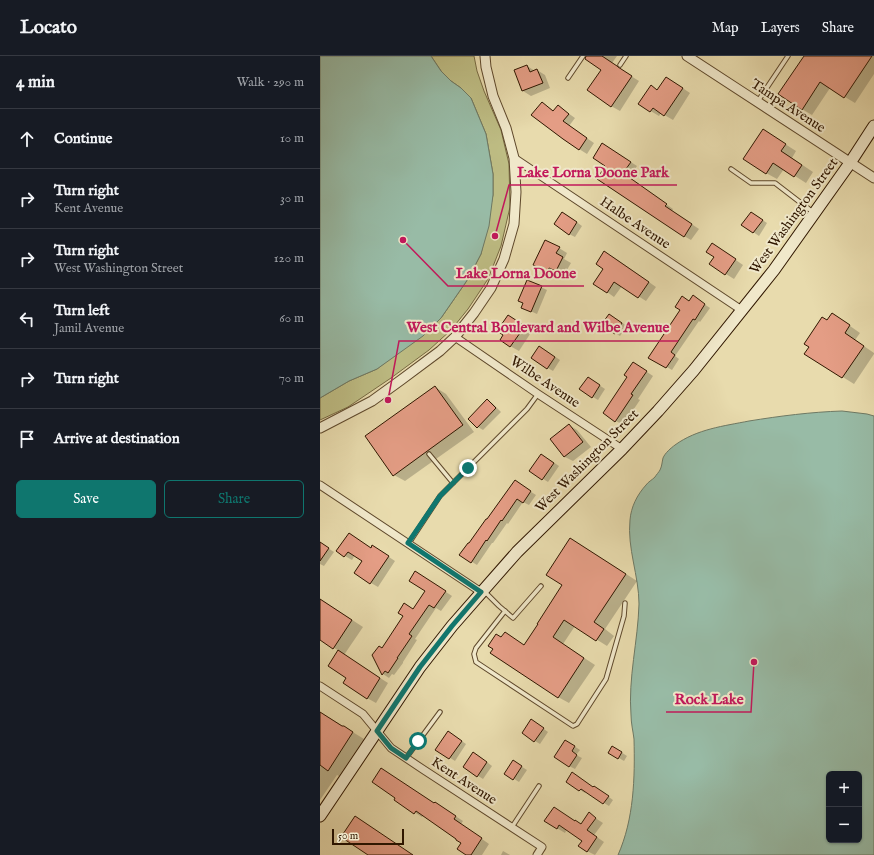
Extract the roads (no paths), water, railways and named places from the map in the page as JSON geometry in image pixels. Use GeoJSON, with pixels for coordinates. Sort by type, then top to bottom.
{"type":"FeatureCollection","features":[{"type":"Feature","properties":{"kind":"main road","name":"West Washington Street"},"geometry":{"type":"LineString","coordinates":[[320,816],[424,661],[452,626],[517,552],[622,449],[694,370],[774,270],[850,163],[874,126]]}},
{"type":"Feature","properties":{"kind":"street"},"geometry":{"type":"LineString","coordinates":[[320,428],[372,400],[440,351],[455,337],[474,313],[491,288],[504,259],[514,224],[516,192],[514,158],[506,128],[493,96],[486,67],[486,56]]}},
{"type":"Feature","properties":{"kind":"street","name":"Tampa Avenue"},"geometry":{"type":"LineString","coordinates":[[687,56],[874,178]]}},
{"type":"Feature","properties":{"kind":"street","name":"Halbe Avenue"},"geometry":{"type":"LineString","coordinates":[[514,158],[742,310]]}},
{"type":"Feature","properties":{"kind":"street","name":"Wilbe Avenue"},"geometry":{"type":"LineString","coordinates":[[455,337],[622,449]]}},
{"type":"Feature","properties":{"kind":"street"},"geometry":{"type":"LineString","coordinates":[[320,485],[482,591]]}},
{"type":"Feature","properties":{"kind":"street","name":"Kent Avenue"},"geometry":{"type":"LineString","coordinates":[[320,686],[363,714],[391,748],[542,847],[537,855]]}},
{"type":"Feature","properties":{"kind":"lane"},"geometry":{"type":"LineString","coordinates":[[568,78],[583,56]]}},
{"type":"Feature","properties":{"kind":"lane"},"geometry":{"type":"LineString","coordinates":[[620,65],[626,56]]}},
{"type":"Feature","properties":{"kind":"lane"},"geometry":{"type":"LineString","coordinates":[[758,102],[788,56]]}},
{"type":"Feature","properties":{"kind":"lane"},"geometry":{"type":"LineString","coordinates":[[731,169],[751,183],[775,183],[814,214]]}},
{"type":"Feature","properties":{"kind":"lane"},"geometry":{"type":"LineString","coordinates":[[408,543],[440,496],[527,409],[538,394]]}},
{"type":"Feature","properties":{"kind":"lane"},"geometry":{"type":"LineString","coordinates":[[429,454],[453,483]]}},
{"type":"Feature","properties":{"kind":"lane"},"geometry":{"type":"LineString","coordinates":[[482,591],[513,618],[541,586]]}},
{"type":"Feature","properties":{"kind":"lane"},"geometry":{"type":"LineString","coordinates":[[505,611],[476,648],[474,654],[476,662],[573,726],[577,724],[606,678],[624,616],[625,603]]}},
{"type":"Feature","properties":{"kind":"lane"},"geometry":{"type":"LineString","coordinates":[[406,758],[440,712]]}},
{"type":"Feature","properties":{"kind":"lane"},"geometry":{"type":"LineString","coordinates":[[512,827],[539,786]]}},
{"type":"Feature","properties":{"kind":"place","name":"Lake Lorna Doone Park"},"geometry":{"type":"Point","coordinates":[495,236]}},
{"type":"Feature","properties":{"kind":"place","name":"Lake Lorna Doone"},"geometry":{"type":"Point","coordinates":[403,240]}},
{"type":"Feature","properties":{"kind":"place","name":"West Central Boulevard and Wilbe Avenue"},"geometry":{"type":"Point","coordinates":[388,400]}},
{"type":"Feature","properties":{"kind":"place","name":"Rock Lake"},"geometry":{"type":"Point","coordinates":[754,662]}}]}
